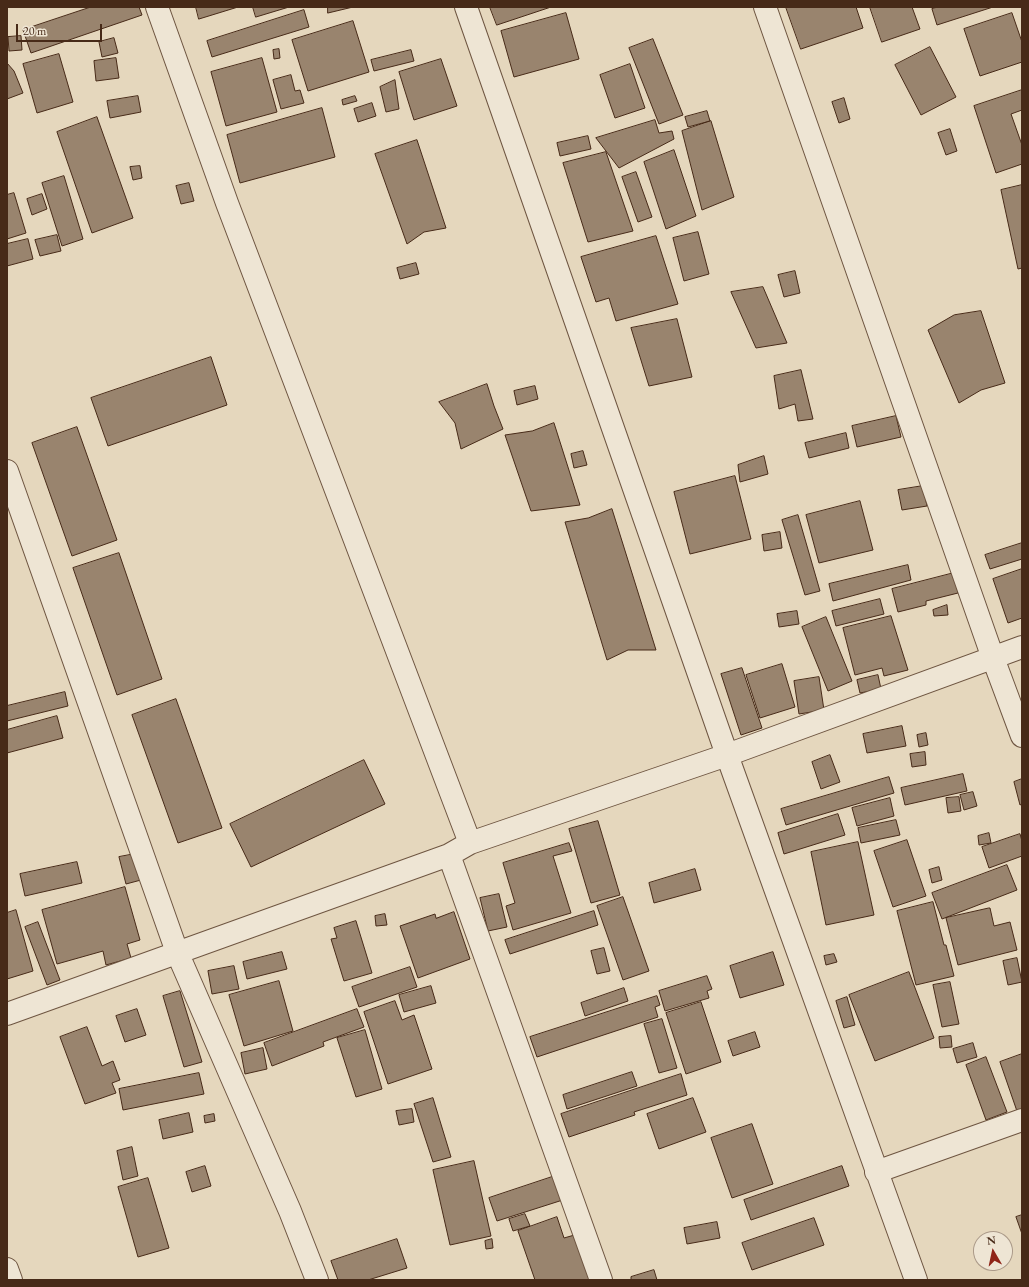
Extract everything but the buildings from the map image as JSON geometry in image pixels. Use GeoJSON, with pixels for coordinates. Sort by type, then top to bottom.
{"type":"FeatureCollection","features":[{"type":"Feature","properties":{"kind":"street"},"geometry":{"type":"LineString","coordinates":[[157,7],[230,210],[470,843]]}},
{"type":"Feature","properties":{"kind":"street"},"geometry":{"type":"LineString","coordinates":[[466,7],[727,755],[916,1280]]}},
{"type":"Feature","properties":{"kind":"street"},"geometry":{"type":"LineString","coordinates":[[765,7],[993,658],[1022,736]]}},
{"type":"Feature","properties":{"kind":"street"},"geometry":{"type":"LineString","coordinates":[[7,471],[177,952],[290,1211],[317,1280]]}},
{"type":"Feature","properties":{"kind":"street"},"geometry":{"type":"LineString","coordinates":[[7,1014],[449,855],[470,843],[727,755],[1022,647]]}},
{"type":"Feature","properties":{"kind":"street"},"geometry":{"type":"LineString","coordinates":[[449,855],[600,1280]]}},
{"type":"Feature","properties":{"kind":"street"},"geometry":{"type":"LineString","coordinates":[[876,1172],[1022,1120]]}},
{"type":"Feature","properties":{"kind":"street"},"geometry":{"type":"LineString","coordinates":[[7,1269],[10,1280]]}}]}
